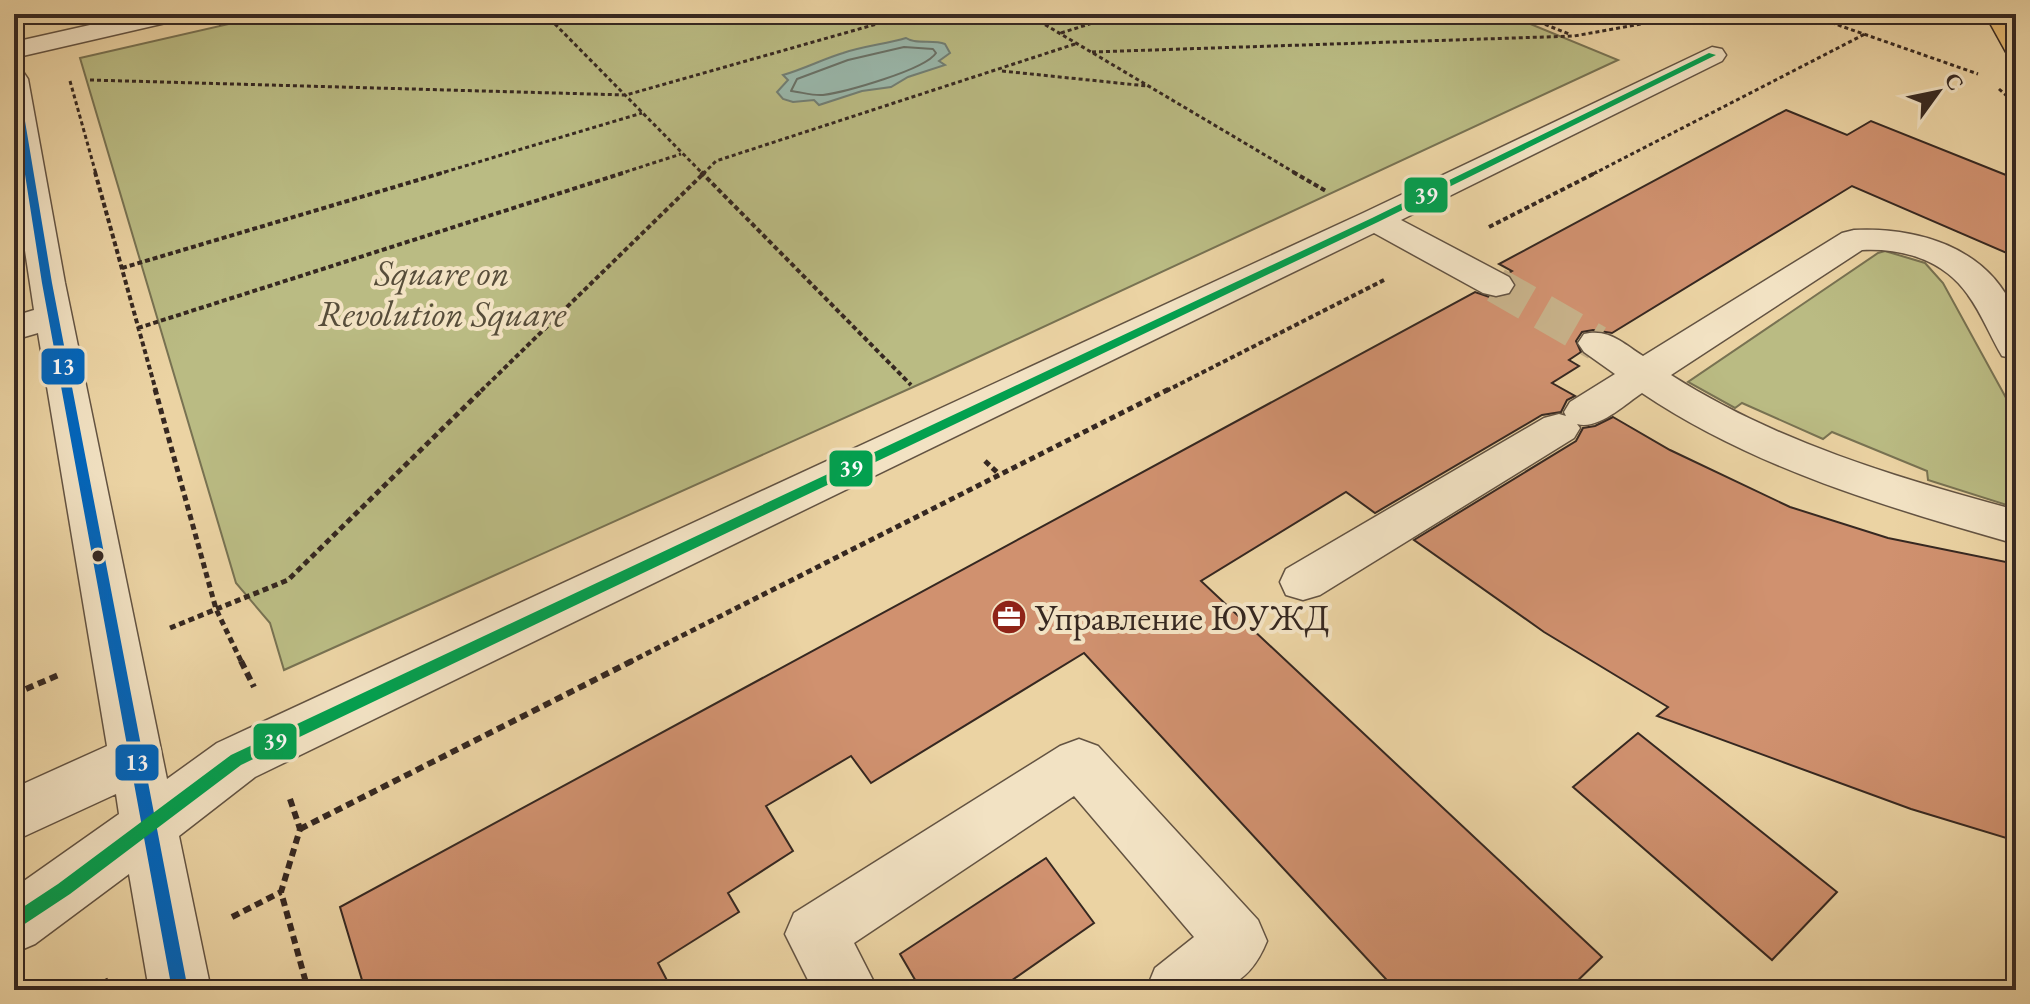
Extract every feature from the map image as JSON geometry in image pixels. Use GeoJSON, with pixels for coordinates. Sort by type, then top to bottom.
{"type":"FeatureCollection","features":[{"type":"Feature","properties":{"kind":"main road"},"geometry":{"type":"LineString","coordinates":[[1998,14],[2016,46]]}},
{"type":"Feature","properties":{"kind":"street"},"geometry":{"type":"LineString","coordinates":[[14,25],[66,14]]}},
{"type":"Feature","properties":{"kind":"street"},"geometry":{"type":"LineString","coordinates":[[14,50],[174,14]]}},
{"type":"Feature","properties":{"kind":"street"},"geometry":{"type":"LineString","coordinates":[[14,923],[236,760],[949,424],[1712,55]]}},
{"type":"Feature","properties":{"kind":"street"},"geometry":{"type":"LineString","coordinates":[[14,80],[38,297],[180,990]]}},
{"type":"Feature","properties":{"kind":"street"},"geometry":{"type":"LineString","coordinates":[[1375,220],[1496,285]]}},
{"type":"Feature","properties":{"kind":"street"},"geometry":{"type":"LineString","coordinates":[[1303,582],[1571,420],[1854,240],[1885,237],[1922,246],[1955,261],[1978,284],[2016,347]]}},
{"type":"Feature","properties":{"kind":"street"},"geometry":{"type":"LineString","coordinates":[[14,328],[38,297]]}},
{"type":"Feature","properties":{"kind":"street"},"geometry":{"type":"LineString","coordinates":[[1597,343],[1710,416],[1797,455],[1908,497],[2016,527]]}},
{"type":"Feature","properties":{"kind":"street"},"geometry":{"type":"LineString","coordinates":[[14,815],[134,759]]}},
{"type":"Feature","properties":{"kind":"street"},"geometry":{"type":"LineString","coordinates":[[847,990],[815,934],[1079,763],[1237,941],[1177,990]]}},
{"type":"Feature","properties":{"kind":"path"},"geometry":{"type":"LineString","coordinates":[[545,14],[999,474]]}},
{"type":"Feature","properties":{"kind":"path"},"geometry":{"type":"LineString","coordinates":[[85,80],[626,95],[912,14]]}},
{"type":"Feature","properties":{"kind":"path"},"geometry":{"type":"LineString","coordinates":[[1027,14],[1375,220]]}},
{"type":"Feature","properties":{"kind":"path"},"geometry":{"type":"LineString","coordinates":[[1061,33],[1121,14]]}},
{"type":"Feature","properties":{"kind":"path"},"geometry":{"type":"LineString","coordinates":[[1519,14],[1574,36]]}},
{"type":"Feature","properties":{"kind":"path"},"geometry":{"type":"LineString","coordinates":[[1092,52],[1574,36],[1696,14]]}},
{"type":"Feature","properties":{"kind":"path"},"geometry":{"type":"LineString","coordinates":[[1807,14],[1985,77]]}},
{"type":"Feature","properties":{"kind":"path"},"geometry":{"type":"LineString","coordinates":[[1818,18],[1827,14]]}},
{"type":"Feature","properties":{"kind":"path"},"geometry":{"type":"LineString","coordinates":[[300,829],[1865,34]]}},
{"type":"Feature","properties":{"kind":"path"},"geometry":{"type":"LineString","coordinates":[[69,79],[216,609],[288,580],[716,161],[1078,43]]}},
{"type":"Feature","properties":{"kind":"path"},"geometry":{"type":"LineString","coordinates":[[997,71],[1148,86]]}},
{"type":"Feature","properties":{"kind":"path"},"geometry":{"type":"LineString","coordinates":[[1996,86],[2016,104]]}},
{"type":"Feature","properties":{"kind":"path"},"geometry":{"type":"LineString","coordinates":[[122,268],[642,113]]}},
{"type":"Feature","properties":{"kind":"path"},"geometry":{"type":"LineString","coordinates":[[138,328],[682,153]]}},
{"type":"Feature","properties":{"kind":"green space","name":"Square on Revolution Square"},"geometry":{"type":"Polygon","coordinates":[[[272,14],[1506,14],[1618,60],[931,379],[284,670],[270,623],[236,583],[80,58],[272,14]]]}},
{"type":"Feature","properties":{"kind":"green space"},"geometry":{"type":"Polygon","coordinates":[[[1885,251],[1925,263],[1943,283],[2016,416],[2016,508],[1928,480],[1927,471],[1832,432],[1823,439],[1742,403],[1735,408],[1688,382],[1885,251]]]}},
{"type":"Feature","properties":{"kind":"water"},"geometry":{"type":"Polygon","coordinates":[[[906,38],[945,44],[950,53],[939,61],[945,65],[908,77],[891,87],[862,91],[819,105],[814,100],[793,102],[783,99],[777,92],[788,80],[783,75],[836,55],[906,38]]]}},
{"type":"Feature","properties":{"kind":"building"},"geometry":{"type":"Polygon","coordinates":[[[1786,110],[1847,135],[1871,121],[2016,179],[2016,257],[1852,186],[1612,333],[1582,332],[1576,341],[1581,352],[1569,360],[1579,366],[1552,383],[1575,396],[1567,400],[1561,412],[1542,415],[1375,513],[1346,492],[1201,581],[1602,957],[1568,990],[1396,990],[1084,653],[871,783],[851,756],[766,806],[793,851],[728,893],[739,912],[658,963],[672,990],[365,990],[340,907],[1475,292],[1495,299],[1510,296],[1517,283],[1509,273],[1512,271],[1499,264],[1786,110]]]}},
{"type":"Feature","properties":{"kind":"building"},"geometry":{"type":"Polygon","coordinates":[[[1613,417],[1670,450],[1790,507],[1888,538],[2016,564],[2016,841],[1911,809],[1657,716],[1668,707],[1544,632],[1414,540],[1576,441],[1583,428],[1613,417]]]}},
{"type":"Feature","properties":{"kind":"building"},"geometry":{"type":"Polygon","coordinates":[[[1638,733],[1837,892],[1772,960],[1573,787],[1638,733]]]}},
{"type":"Feature","properties":{"kind":"building"},"geometry":{"type":"Polygon","coordinates":[[[1046,858],[1094,923],[998,990],[921,990],[900,954],[1046,858]]]}},
{"type":"Feature","properties":{"kind":"tunnel"},"geometry":{"type":"LineString","coordinates":[[1496,285],[1597,343]]}},
{"type":"Feature","properties":{"kind":"transit line","name":"39"},"geometry":{"type":"LineString","coordinates":[[14,923],[236,760],[1375,220],[1712,55]]}},
{"type":"Feature","properties":{"kind":"transit line","name":"13"},"geometry":{"type":"LineString","coordinates":[[14,79],[47,283],[180,990]]}},
{"type":"Feature","properties":{"kind":"place","name":"Управление ЮУЖД"},"geometry":{"type":"Point","coordinates":[1009,617]}}]}
